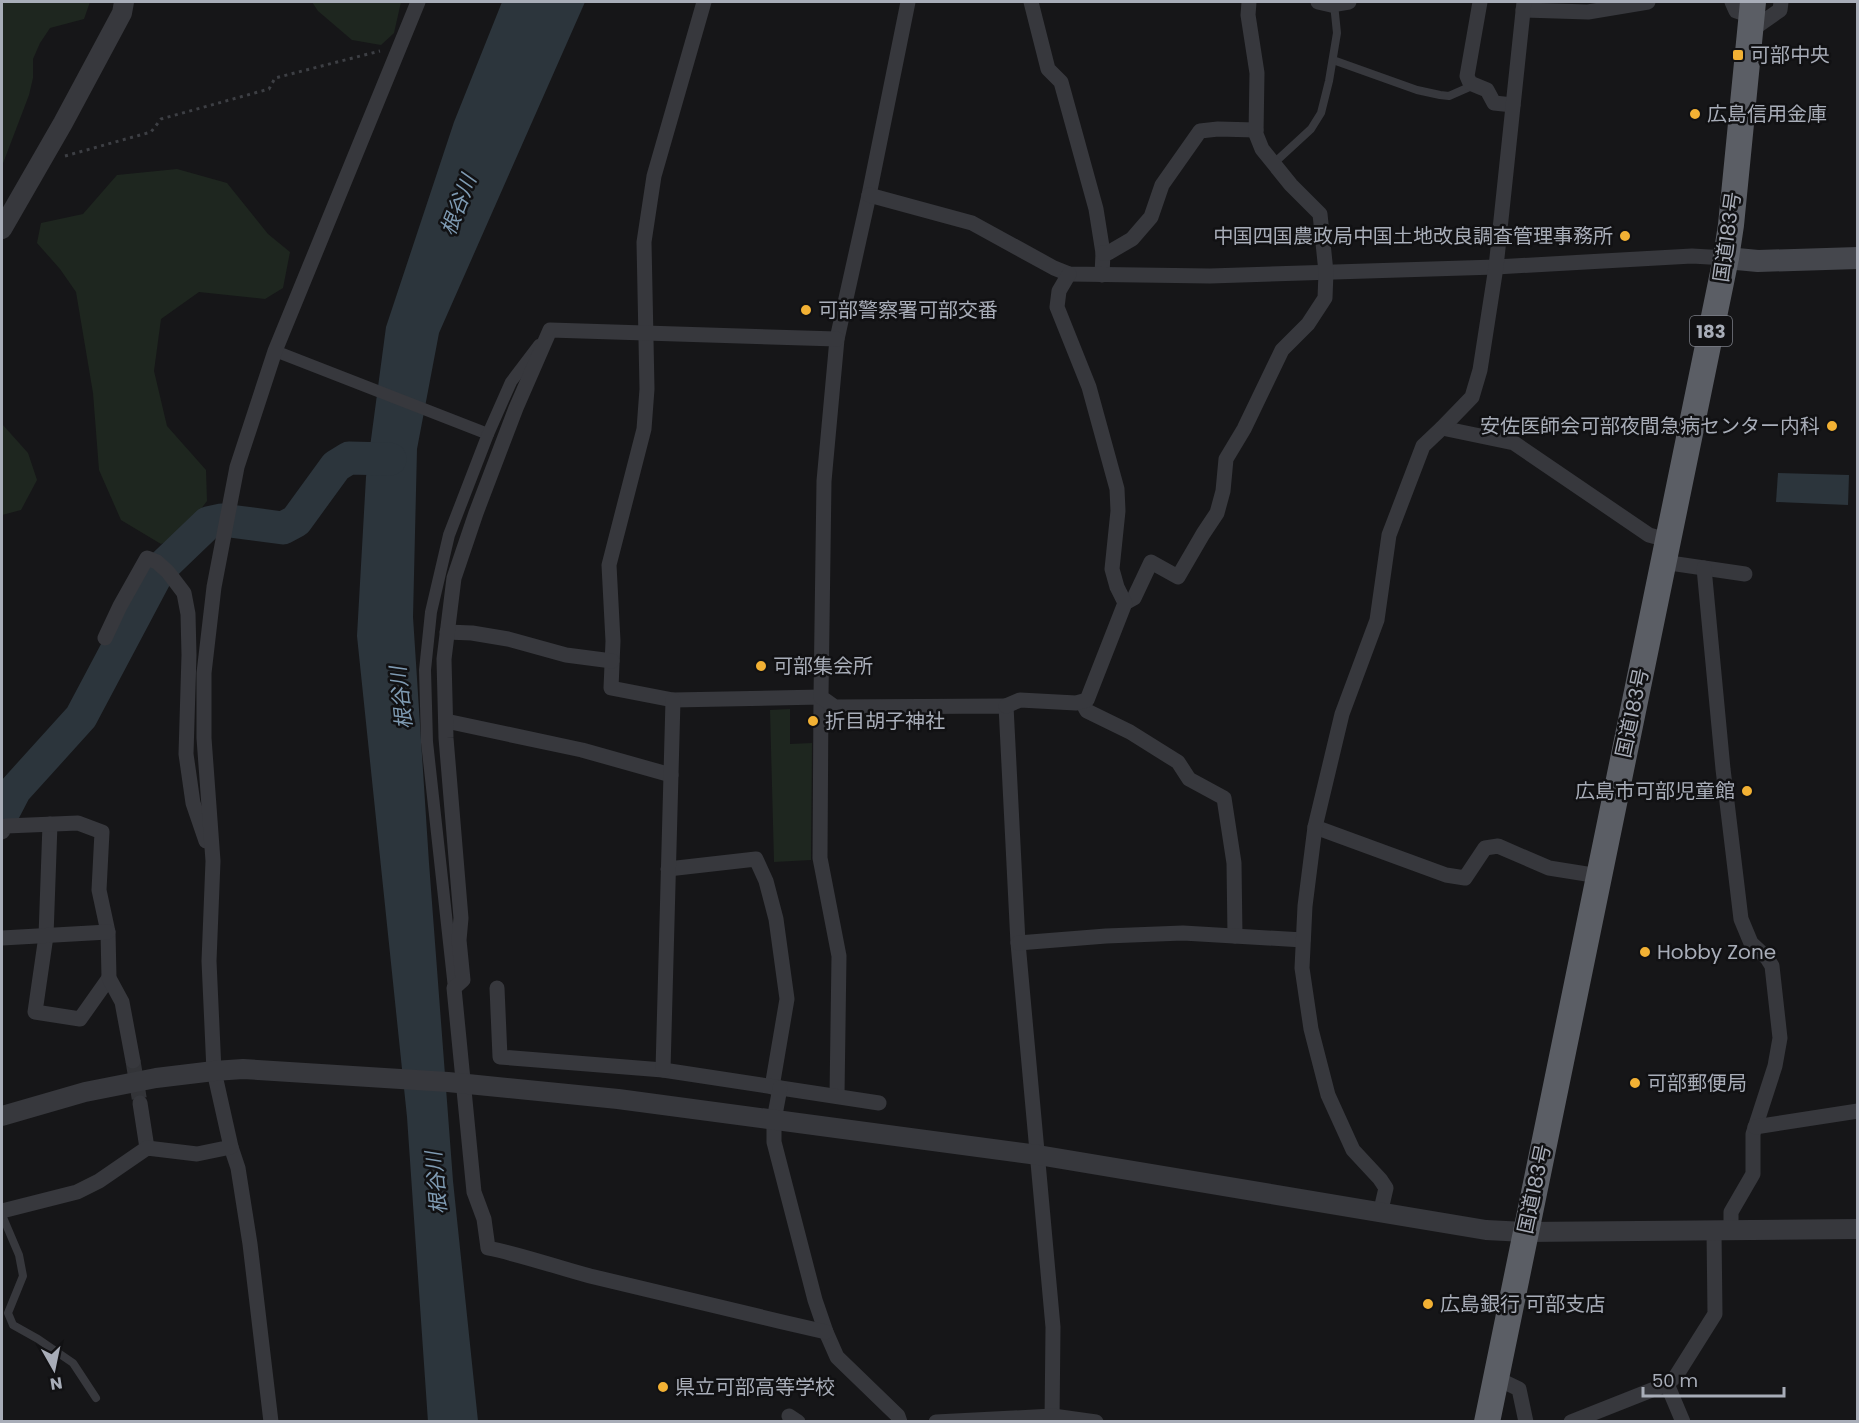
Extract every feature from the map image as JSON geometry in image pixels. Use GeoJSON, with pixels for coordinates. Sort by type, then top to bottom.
{"type":"FeatureCollection","features":[{"type":"Feature","properties":{"kind":"highway","name":"国道183号"},"geometry":{"type":"LineString","coordinates":[[1487,1422],[1726,258],[1733,201],[1746,12]]}},
{"type":"Feature","properties":{"kind":"main road"},"geometry":{"type":"LineString","coordinates":[[1726,258],[1758,261],[1857,258]]}},
{"type":"Feature","properties":{"kind":"street"},"geometry":{"type":"LineString","coordinates":[[2,229],[63,123],[122,13],[124,2]]}},
{"type":"Feature","properties":{"kind":"street"},"geometry":{"type":"LineString","coordinates":[[271,1422],[250,1244],[238,1168],[214,1071],[209,961],[213,861],[204,738],[204,674],[214,587],[237,467],[418,2]]}},
{"type":"Feature","properties":{"kind":"street"},"geometry":{"type":"LineString","coordinates":[[704,2],[654,176],[644,242],[647,389],[644,429],[609,566],[613,640],[611,688],[673,700],[820,697],[835,707],[1006,706],[1020,700],[1082,702],[1087,700],[1125,603],[1134,598],[1151,562],[1178,577],[1217,513],[1223,491],[1226,459],[1244,429],[1282,350],[1308,324],[1325,298],[1326,272],[1320,214],[1274,164],[1262,149],[1256,134],[1257,73],[1248,15],[1249,2]]}},
{"type":"Feature","properties":{"kind":"street"},"geometry":{"type":"LineString","coordinates":[[837,1096],[838,956],[820,858],[824,481],[837,339],[908,2]]}},
{"type":"Feature","properties":{"kind":"street"},"geometry":{"type":"LineString","coordinates":[[1031,2],[1048,69],[1061,82],[1096,209],[1103,253],[1102,275]]}},
{"type":"Feature","properties":{"kind":"street"},"geometry":{"type":"LineString","coordinates":[[1480,2],[1467,76],[1470,83],[1488,90],[1494,103],[1513,105]]}},
{"type":"Feature","properties":{"kind":"street"},"geometry":{"type":"LineString","coordinates":[[1380,1214],[1386,1188],[1353,1150],[1328,1095],[1310,1019],[1302,968],[1305,906],[1315,827],[1342,714],[1377,620],[1389,535],[1423,446],[1472,397],[1480,370],[1496,267],[1524,6],[1588,12],[1648,2]]}},
{"type":"Feature","properties":{"kind":"street"},"geometry":{"type":"LineString","coordinates":[[1746,12],[1780,10],[1781,2]]}},
{"type":"Feature","properties":{"kind":"street"},"geometry":{"type":"LineString","coordinates":[[1103,253],[1108,253],[1132,239],[1151,217],[1162,185],[1200,131],[1256,130]]}},
{"type":"Feature","properties":{"kind":"street"},"geometry":{"type":"LineString","coordinates":[[869,195],[972,223],[1069,274],[1210,276],[1496,267],[1692,256],[1726,258]]}},
{"type":"Feature","properties":{"kind":"street"},"geometry":{"type":"LineString","coordinates":[[1069,274],[1059,291],[1057,307],[1089,387],[1117,489],[1118,511],[1112,569],[1125,603]]}},
{"type":"Feature","properties":{"kind":"street"},"geometry":{"type":"LineString","coordinates":[[550,330],[837,339]]}},
{"type":"Feature","properties":{"kind":"street"},"geometry":{"type":"LineString","coordinates":[[550,330],[511,382],[449,535],[431,612],[425,670],[427,742],[454,988],[456,1082],[474,1192],[484,1220],[488,1248],[517,1254],[562,1269],[826,1332]]}},
{"type":"Feature","properties":{"kind":"street"},"geometry":{"type":"LineString","coordinates":[[454,988],[463,980],[444,659],[454,578],[516,408],[550,330]]}},
{"type":"Feature","properties":{"kind":"street"},"geometry":{"type":"LineString","coordinates":[[280,353],[488,434]]}},
{"type":"Feature","properties":{"kind":"street"},"geometry":{"type":"LineString","coordinates":[[1443,428],[1514,443],[1649,535],[1665,551],[1704,568],[1745,574]]}},
{"type":"Feature","properties":{"kind":"street"},"geometry":{"type":"LineString","coordinates":[[105,638],[147,558],[163,567],[184,593],[188,614],[186,754],[193,803],[213,861]]}},
{"type":"Feature","properties":{"kind":"street"},"geometry":{"type":"LineString","coordinates":[[1571,1422],[1667,1384],[1676,1376],[1715,1314],[1722,1230],[1753,1174],[1753,1134],[1775,1066],[1780,1038],[1772,966],[1751,943],[1741,919],[1723,769],[1704,568]]}},
{"type":"Feature","properties":{"kind":"street"},"geometry":{"type":"LineString","coordinates":[[447,632],[472,633],[508,639],[566,655],[612,661]]}},
{"type":"Feature","properties":{"kind":"street"},"geometry":{"type":"LineString","coordinates":[[663,1070],[673,700]]}},
{"type":"Feature","properties":{"kind":"street"},"geometry":{"type":"LineString","coordinates":[[1082,702],[1087,711],[1130,732],[1178,762],[1189,779],[1224,798],[1234,864],[1235,936]]}},
{"type":"Feature","properties":{"kind":"street"},"geometry":{"type":"LineString","coordinates":[[1006,706],[1018,944],[1053,1327],[1053,1419]]}},
{"type":"Feature","properties":{"kind":"street"},"geometry":{"type":"LineString","coordinates":[[446,721],[582,750],[671,775]]}},
{"type":"Feature","properties":{"kind":"street"},"geometry":{"type":"LineString","coordinates":[[2,832],[6,826],[78,823],[102,832],[99,890],[108,932],[109,978],[122,1002],[133,1061]]}},
{"type":"Feature","properties":{"kind":"street"},"geometry":{"type":"LineString","coordinates":[[50,824],[46,936],[35,1012],[80,1019],[109,978]]}},
{"type":"Feature","properties":{"kind":"street"},"geometry":{"type":"LineString","coordinates":[[1315,827],[1446,875],[1465,878],[1485,848],[1498,846],[1549,868],[1599,876]]}},
{"type":"Feature","properties":{"kind":"street"},"geometry":{"type":"LineString","coordinates":[[668,869],[756,859],[766,881],[776,919],[787,999],[776,1087],[774,1142],[815,1300],[837,1358],[898,1416],[900,1422]]}},
{"type":"Feature","properties":{"kind":"street"},"geometry":{"type":"LineString","coordinates":[[2,938],[108,932]]}},
{"type":"Feature","properties":{"kind":"street"},"geometry":{"type":"LineString","coordinates":[[1018,944],[1106,936],[1183,933],[1303,940]]}},
{"type":"Feature","properties":{"kind":"street"},"geometry":{"type":"LineString","coordinates":[[497,988],[500,1057],[663,1070],[879,1103]]}},
{"type":"Feature","properties":{"kind":"street"},"geometry":{"type":"LineString","coordinates":[[2,1116],[85,1092],[156,1078],[243,1069],[456,1082],[618,1099],[1038,1155],[1486,1230],[1525,1232],[1857,1229]]}},
{"type":"Feature","properties":{"kind":"street"},"geometry":{"type":"LineString","coordinates":[[140,1103],[147,1148]]}},
{"type":"Feature","properties":{"kind":"street"},"geometry":{"type":"LineString","coordinates":[[1755,1127],[1857,1111]]}},
{"type":"Feature","properties":{"kind":"street"},"geometry":{"type":"LineString","coordinates":[[2,1213],[77,1192],[99,1181],[147,1148],[197,1154],[231,1147]]}},
{"type":"Feature","properties":{"kind":"street"},"geometry":{"type":"LineString","coordinates":[[1496,1378],[1519,1389],[1526,1422]]}},
{"type":"Feature","properties":{"kind":"street"},"geometry":{"type":"LineString","coordinates":[[1667,1384],[1683,1422]]}},
{"type":"Feature","properties":{"kind":"street"},"geometry":{"type":"LineString","coordinates":[[936,1422],[1053,1419],[1096,1422]]}},
{"type":"Feature","properties":{"kind":"lane"},"geometry":{"type":"LineString","coordinates":[[1274,164],[1311,129],[1320,113],[1334,60],[1337,33],[1334,2]]}},
{"type":"Feature","properties":{"kind":"lane"},"geometry":{"type":"LineString","coordinates":[[1334,60],[1417,90],[1440,95],[1449,96],[1474,84]]}},
{"type":"Feature","properties":{"kind":"lane"},"geometry":{"type":"LineString","coordinates":[[2,1213],[19,1255],[23,1276],[8,1313],[13,1325],[73,1363],[96,1398]]}},
{"type":"Feature","properties":{"kind":"path"},"geometry":{"type":"LineString","coordinates":[[63,157],[151,132],[161,119],[269,89],[275,78],[383,50]]}},
{"type":"Feature","properties":{"kind":"shaded area"},"geometry":{"type":"Polygon","coordinates":[[[2,2],[90,2],[84,19],[50,28],[40,43],[33,59],[33,78],[29,95],[2,166],[2,2]]]}},
{"type":"Feature","properties":{"kind":"shaded area"},"geometry":{"type":"Polygon","coordinates":[[[312,2],[401,2],[394,33],[381,45],[352,40],[318,11],[312,2]]]}},
{"type":"Feature","properties":{"kind":"shaded area"},"geometry":{"type":"Polygon","coordinates":[[[177,169],[227,183],[268,234],[290,252],[283,288],[265,299],[199,292],[161,319],[154,371],[167,426],[206,470],[207,501],[181,535],[161,544],[121,520],[99,470],[93,393],[76,292],[60,269],[37,243],[41,223],[83,214],[117,175],[177,169]]]}},
{"type":"Feature","properties":{"kind":"shaded area"},"geometry":{"type":"Polygon","coordinates":[[[2,424],[28,453],[37,480],[21,510],[2,515],[2,424]]]}},
{"type":"Feature","properties":{"kind":"shaded area"},"geometry":{"type":"Polygon","coordinates":[[[790,709],[790,744],[812,743],[811,860],[774,862],[770,710],[790,709]]]}},
{"type":"Feature","properties":{"kind":"water","name":"根谷川"},"geometry":{"type":"Polygon","coordinates":[[[502,2],[585,2],[439,333],[417,449],[413,617],[453,1181],[478,1421],[428,1422],[407,1117],[357,636],[366,477],[386,327],[454,122],[502,2]]]}},
{"type":"Feature","properties":{"kind":"water"},"geometry":{"type":"Polygon","coordinates":[[[1778,473],[1849,475],[1848,505],[1776,502],[1778,473]]]}},
{"type":"Feature","properties":{"kind":"waterway"},"geometry":{"type":"LineString","coordinates":[[2,815],[15,790],[81,717],[159,570],[208,523],[222,520],[283,528],[296,521],[336,466],[349,458],[390,459]]}},
{"type":"Feature","properties":{"kind":"tunnel"},"geometry":{"type":"LineString","coordinates":[[133,1061],[140,1103]]}},
{"type":"Feature","properties":{"kind":"place","name":"可部中央"},"geometry":{"type":"Point","coordinates":[1738,55]}},
{"type":"Feature","properties":{"kind":"place","name":"広島信用金庫"},"geometry":{"type":"Point","coordinates":[1695,114]}},
{"type":"Feature","properties":{"kind":"place","name":"中国四国農政局中国土地改良調査管理事務所"},"geometry":{"type":"Point","coordinates":[1625,236]}},
{"type":"Feature","properties":{"kind":"place","name":"可部警察署可部交番"},"geometry":{"type":"Point","coordinates":[806,310]}},
{"type":"Feature","properties":{"kind":"place","name":"安佐医師会可部夜間急病センター内科"},"geometry":{"type":"Point","coordinates":[1832,426]}},
{"type":"Feature","properties":{"kind":"place","name":"可部集会所"},"geometry":{"type":"Point","coordinates":[761,666]}},
{"type":"Feature","properties":{"kind":"place","name":"折目胡子神社"},"geometry":{"type":"Point","coordinates":[813,721]}},
{"type":"Feature","properties":{"kind":"place","name":"広島市可部児童館"},"geometry":{"type":"Point","coordinates":[1747,791]}},
{"type":"Feature","properties":{"kind":"place","name":"Hobby Zone"},"geometry":{"type":"Point","coordinates":[1645,952]}},
{"type":"Feature","properties":{"kind":"place","name":"可部郵便局"},"geometry":{"type":"Point","coordinates":[1635,1083]}},
{"type":"Feature","properties":{"kind":"place","name":"広島銀行 可部支店"},"geometry":{"type":"Point","coordinates":[1428,1304]}},
{"type":"Feature","properties":{"kind":"place","name":"県立可部高等学校"},"geometry":{"type":"Point","coordinates":[663,1387]}}]}
